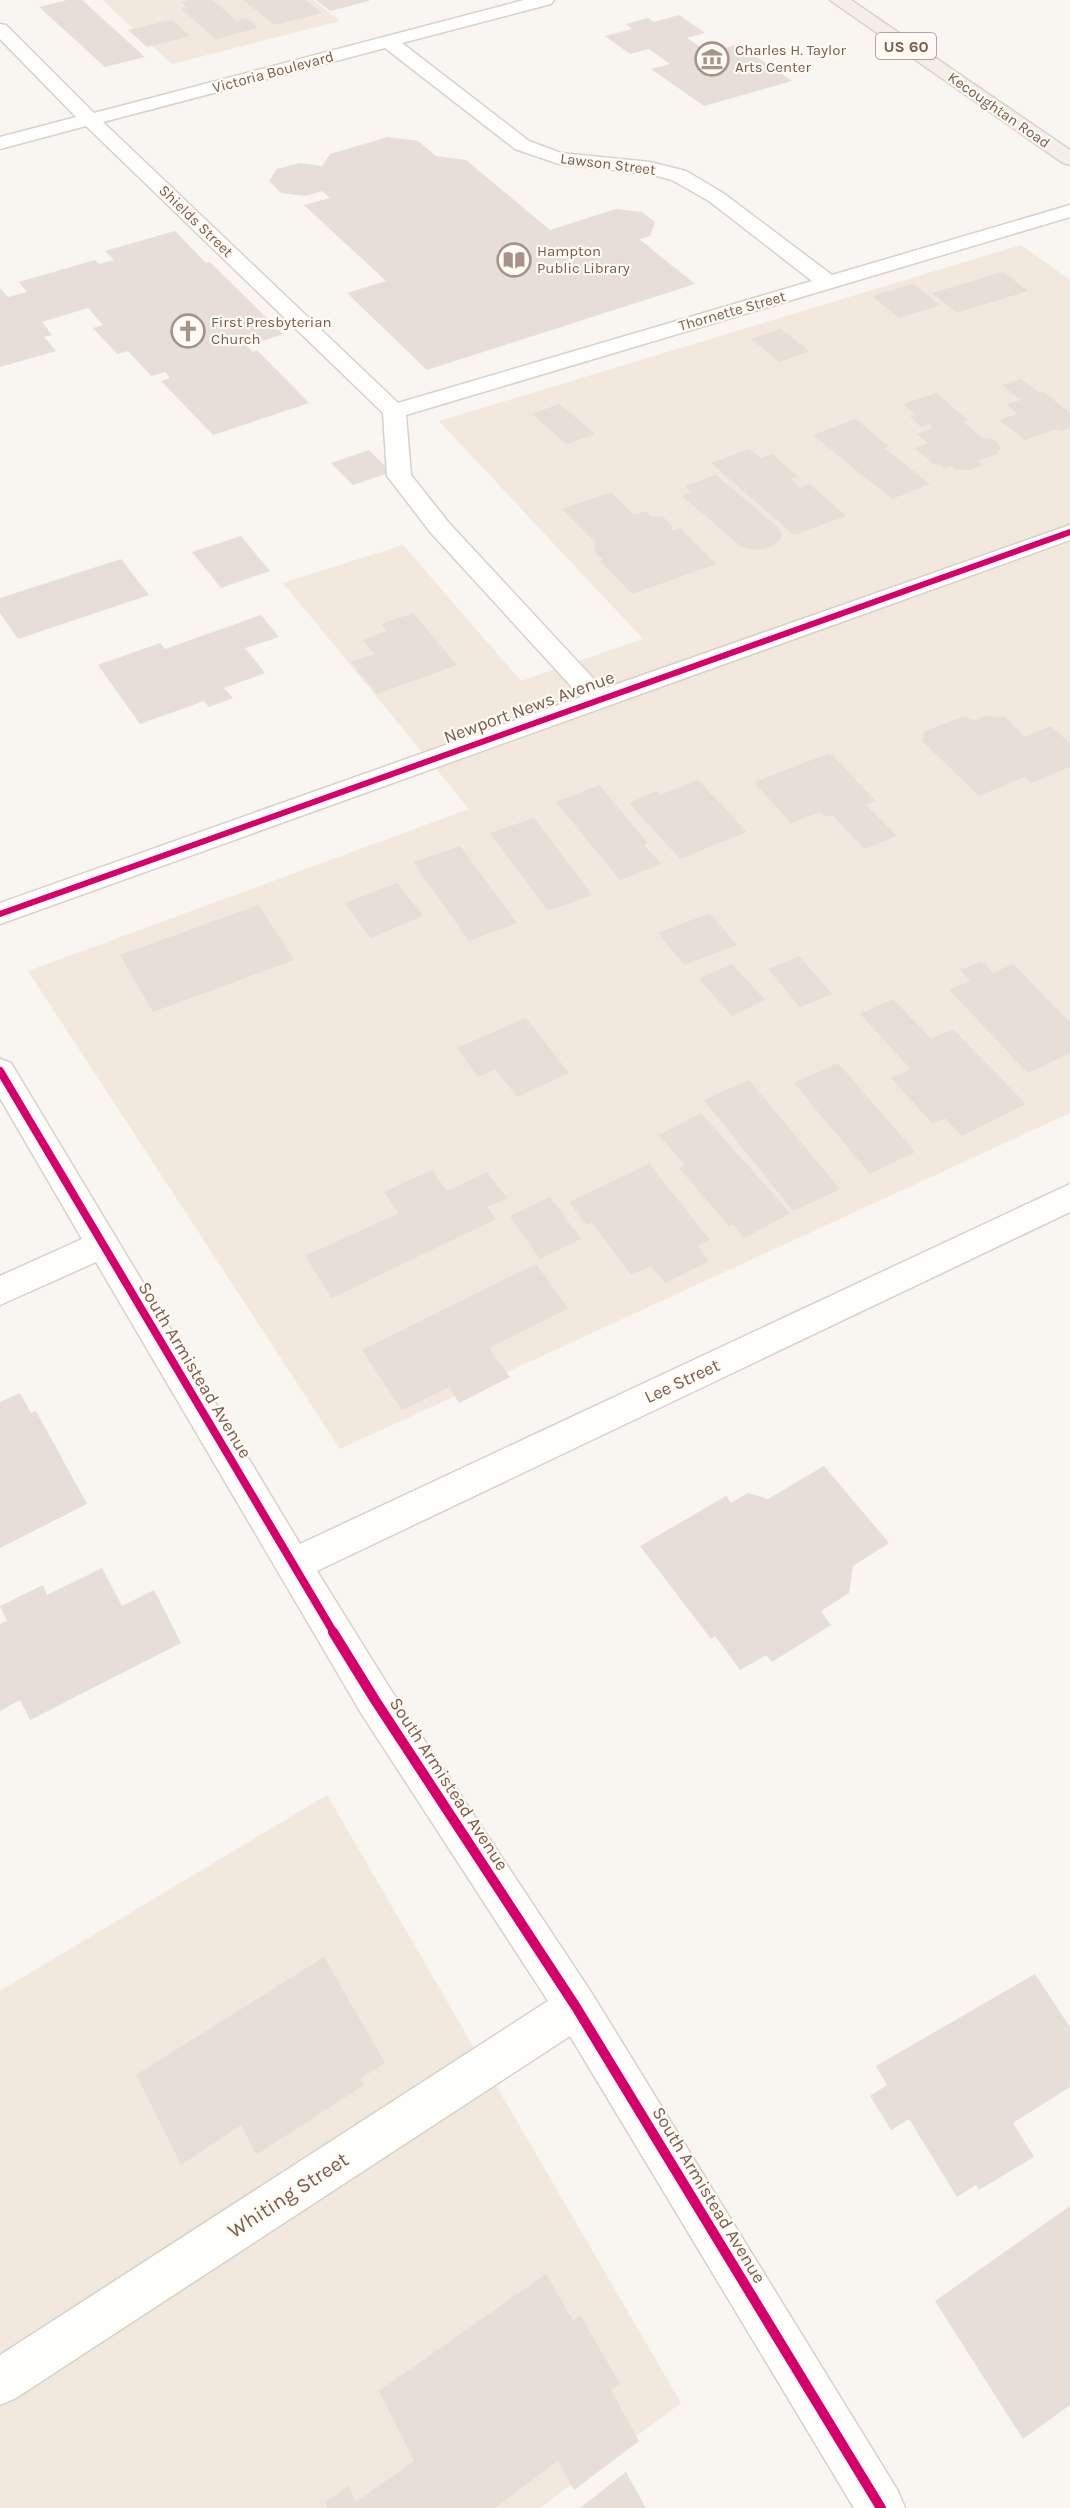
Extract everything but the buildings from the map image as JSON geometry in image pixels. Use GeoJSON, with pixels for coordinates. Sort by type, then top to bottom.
{"type":"FeatureCollection","features":[{"type":"Feature","properties":{"kind":"main road","name":"Kecoughtan Road"},"geometry":{"type":"LineString","coordinates":[[839,0],[1070,159]]}},
{"type":"Feature","properties":{"kind":"street","name":"Victoria Boulevard"},"geometry":{"type":"LineString","coordinates":[[0,143],[545,0]]}},
{"type":"Feature","properties":{"kind":"street","name":"Shields Street"},"geometry":{"type":"LineString","coordinates":[[0,28],[90,120],[394,411]]}},
{"type":"Feature","properties":{"kind":"street","name":"Lawson Street"},"geometry":{"type":"LineString","coordinates":[[389,42],[522,145],[542,155],[570,162],[653,168],[682,176],[714,195],[829,283]]}},
{"type":"Feature","properties":{"kind":"street","name":"Thornette Street"},"geometry":{"type":"LineString","coordinates":[[394,411],[1070,211]]}},
{"type":"Feature","properties":{"kind":"street"},"geometry":{"type":"LineString","coordinates":[[394,411],[399,476],[440,528],[597,699]]}},
{"type":"Feature","properties":{"kind":"street","name":"Newport News Avenue"},"geometry":{"type":"LineString","coordinates":[[0,914],[1070,532]]}},
{"type":"Feature","properties":{"kind":"street","name":"South Armistead Avenue"},"geometry":{"type":"LineString","coordinates":[[0,1071],[375,1700],[576,2007],[881,2508]]}},
{"type":"Feature","properties":{"kind":"street","name":"Lee Street"},"geometry":{"type":"LineString","coordinates":[[293,1565],[1070,1197]]}},
{"type":"Feature","properties":{"kind":"street"},"geometry":{"type":"LineString","coordinates":[[0,1291],[103,1244]]}},
{"type":"Feature","properties":{"kind":"street","name":"Whiting Street"},"geometry":{"type":"LineString","coordinates":[[0,2382],[576,2007]]}},
{"type":"Feature","properties":{"kind":"shaded area"},"geometry":{"type":"Polygon","coordinates":[[[102,0],[313,0],[340,21],[172,64],[102,0]]]}},
{"type":"Feature","properties":{"kind":"shaded area"},"geometry":{"type":"Polygon","coordinates":[[[1021,245],[1070,280],[1070,1113],[340,1449],[28,971],[469,809],[283,583],[403,545],[521,681],[643,639],[439,421],[1021,245]]]}},
{"type":"Feature","properties":{"kind":"shaded area"},"geometry":{"type":"Polygon","coordinates":[[[327,1795],[681,2403],[540,2508],[0,2508],[0,1991],[327,1795]]]}},
{"type":"Feature","properties":{"kind":"cycle path"},"geometry":{"type":"LineString","coordinates":[[0,914],[1070,532]]}},
{"type":"Feature","properties":{"kind":"cycle path"},"geometry":{"type":"LineString","coordinates":[[0,1071],[375,1700],[576,2007],[881,2508]]}},
{"type":"Feature","properties":{"kind":"place","name":"Charles H. Taylor Arts Center"},"geometry":{"type":"Point","coordinates":[712,59]}},
{"type":"Feature","properties":{"kind":"place","name":"Hampton Public Library"},"geometry":{"type":"Point","coordinates":[514,260]}},
{"type":"Feature","properties":{"kind":"place","name":"First Presbyterian Church"},"geometry":{"type":"Point","coordinates":[188,331]}}]}
